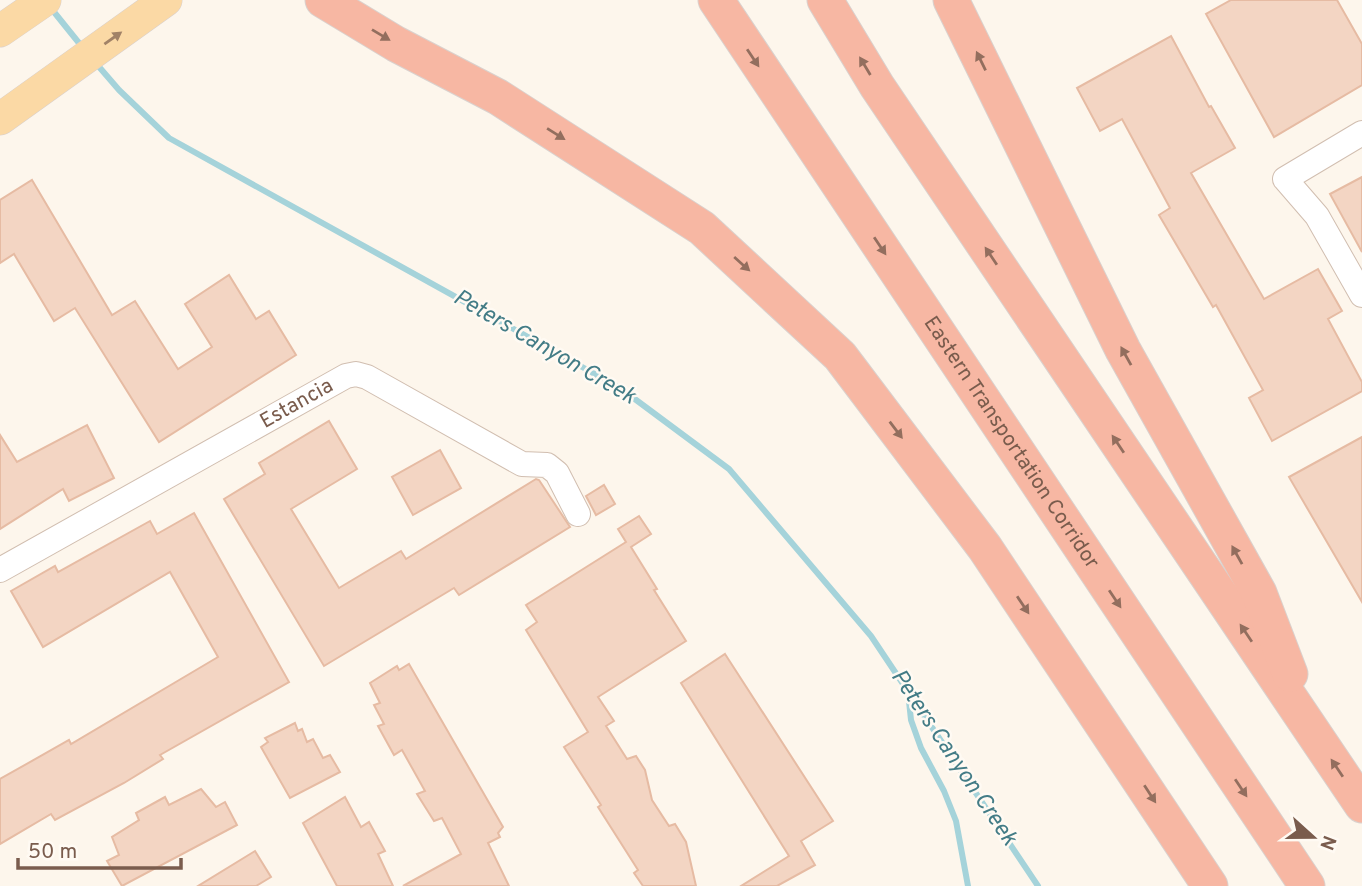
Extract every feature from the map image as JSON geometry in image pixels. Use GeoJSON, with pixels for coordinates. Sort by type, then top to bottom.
{"type":"FeatureCollection","features":[{"type":"Feature","properties":{"kind":"highway"},"geometry":{"type":"LineString","coordinates":[[323,0],[396,44],[498,97],[702,228],[840,356],[985,548],[1210,886]]}},
{"type":"Feature","properties":{"kind":"highway","name":"Eastern Transportation Corridor"},"geometry":{"type":"LineString","coordinates":[[716,0],[1307,886]]}},
{"type":"Feature","properties":{"kind":"highway"},"geometry":{"type":"LineString","coordinates":[[825,0],[877,86],[1362,805]]}},
{"type":"Feature","properties":{"kind":"highway"},"geometry":{"type":"LineString","coordinates":[[951,0],[1123,350],[1259,593],[1311,730]]}},
{"type":"Feature","properties":{"kind":"main road"},"geometry":{"type":"LineString","coordinates":[[0,31],[45,0]]}},
{"type":"Feature","properties":{"kind":"main road"},"geometry":{"type":"LineString","coordinates":[[10,112],[160,5]]}},
{"type":"Feature","properties":{"kind":"street"},"geometry":{"type":"LineString","coordinates":[[1362,133],[1285,179],[1317,216],[1362,295]]}},
{"type":"Feature","properties":{"kind":"street","name":"Estancia"},"geometry":{"type":"LineString","coordinates":[[0,570],[346,376],[356,374],[367,377],[522,464],[547,465],[556,473],[578,514]]}},
{"type":"Feature","properties":{"kind":"building"},"geometry":{"type":"Polygon","coordinates":[[[1231,0],[1337,0],[1362,44],[1362,85],[1274,137],[1206,14],[1231,0]]]}},
{"type":"Feature","properties":{"kind":"building"},"geometry":{"type":"Polygon","coordinates":[[[1171,36],[1209,107],[1211,106],[1235,148],[1191,173],[1264,299],[1318,269],[1342,311],[1328,319],[1362,382],[1362,391],[1272,441],[1249,398],[1263,390],[1216,305],[1213,307],[1159,215],[1170,208],[1122,119],[1100,131],[1077,88],[1171,36]]]}},
{"type":"Feature","properties":{"kind":"building"},"geometry":{"type":"Polygon","coordinates":[[[1362,177],[1362,252],[1330,194],[1362,177]]]}},
{"type":"Feature","properties":{"kind":"building"},"geometry":{"type":"Polygon","coordinates":[[[32,180],[112,315],[135,301],[178,369],[212,347],[185,304],[229,275],[256,319],[269,311],[296,355],[159,442],[75,308],[54,321],[14,254],[0,263],[0,200],[32,180]]]}},
{"type":"Feature","properties":{"kind":"building"},"geometry":{"type":"Polygon","coordinates":[[[329,421],[357,469],[291,509],[339,588],[401,551],[406,559],[536,479],[570,527],[459,595],[454,588],[324,666],[224,499],[265,474],[259,463],[329,421]]]}},
{"type":"Feature","properties":{"kind":"building"},"geometry":{"type":"Polygon","coordinates":[[[87,425],[114,478],[69,501],[63,489],[0,529],[0,435],[17,462],[87,425]]]}},
{"type":"Feature","properties":{"kind":"building"},"geometry":{"type":"Polygon","coordinates":[[[1362,437],[1362,602],[1289,477],[1362,437]]]}},
{"type":"Feature","properties":{"kind":"building"},"geometry":{"type":"Polygon","coordinates":[[[440,450],[461,488],[413,515],[392,477],[440,450]]]}},
{"type":"Feature","properties":{"kind":"building"},"geometry":{"type":"Polygon","coordinates":[[[604,485],[615,504],[596,515],[586,496],[604,485]]]}},
{"type":"Feature","properties":{"kind":"building"},"geometry":{"type":"Polygon","coordinates":[[[194,513],[289,682],[160,755],[163,759],[124,783],[55,820],[51,814],[0,844],[0,779],[69,740],[71,744],[218,657],[170,572],[43,647],[11,591],[55,566],[58,572],[150,521],[157,534],[194,513]]]}},
{"type":"Feature","properties":{"kind":"building"},"geometry":{"type":"Polygon","coordinates":[[[639,516],[651,534],[631,547],[686,641],[598,697],[614,721],[606,726],[627,759],[636,756],[645,770],[652,800],[669,826],[675,824],[686,842],[696,886],[643,886],[634,873],[638,870],[564,747],[588,732],[526,630],[537,622],[526,605],[626,542],[618,529],[639,516]]]}},
{"type":"Feature","properties":{"kind":"building"},"geometry":{"type":"Polygon","coordinates":[[[725,654],[833,821],[801,841],[815,865],[777,886],[741,886],[789,856],[681,683],[725,654]]]}},
{"type":"Feature","properties":{"kind":"building"},"geometry":{"type":"Polygon","coordinates":[[[409,664],[503,827],[498,833],[500,837],[488,843],[509,886],[403,886],[461,854],[442,818],[434,821],[417,794],[425,791],[402,750],[394,755],[378,726],[384,724],[374,705],[380,703],[370,683],[397,666],[399,670],[409,664]]]}},
{"type":"Feature","properties":{"kind":"building"},"geometry":{"type":"Polygon","coordinates":[[[295,723],[298,731],[302,729],[307,742],[313,739],[323,758],[330,755],[340,772],[290,798],[261,747],[268,742],[265,738],[295,723]]]}},
{"type":"Feature","properties":{"kind":"building"},"geometry":{"type":"Polygon","coordinates":[[[201,789],[216,807],[225,802],[237,825],[122,886],[107,861],[119,855],[112,837],[139,820],[136,813],[165,797],[169,805],[201,789]]]}},
{"type":"Feature","properties":{"kind":"building"},"geometry":{"type":"Polygon","coordinates":[[[345,797],[361,827],[369,822],[385,851],[378,854],[393,886],[337,886],[303,823],[345,797]]]}},
{"type":"Feature","properties":{"kind":"building"},"geometry":{"type":"Polygon","coordinates":[[[255,851],[271,877],[256,886],[198,886],[255,851]]]}},
{"type":"Feature","properties":{"kind":"waterway","name":"Peters Canyon Creek"},"geometry":{"type":"LineString","coordinates":[[50,7],[83,48]]}},
{"type":"Feature","properties":{"kind":"waterway","name":"Peters Canyon Creek"},"geometry":{"type":"LineString","coordinates":[[94,61],[119,90],[169,138],[620,388],[729,469],[871,636],[1038,886]]}},
{"type":"Feature","properties":{"kind":"waterway"},"geometry":{"type":"LineString","coordinates":[[908,692],[911,720],[921,748],[944,791],[956,821],[968,886]]}}]}
